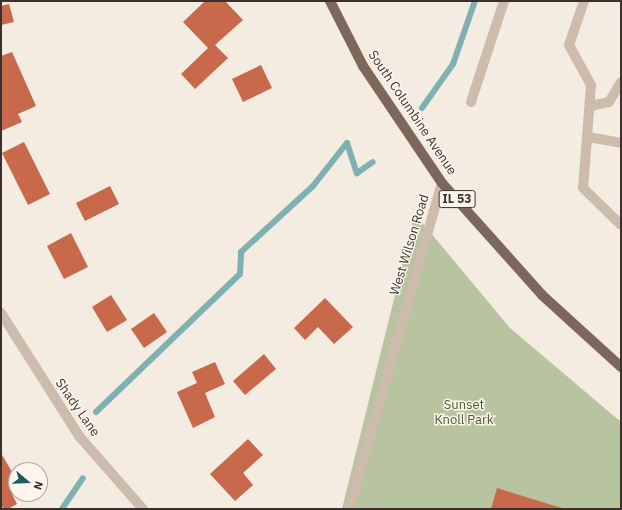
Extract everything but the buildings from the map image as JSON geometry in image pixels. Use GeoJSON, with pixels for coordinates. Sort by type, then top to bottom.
{"type":"FeatureCollection","features":[{"type":"Feature","properties":{"kind":"main road","name":"South Columbine Avenue"},"geometry":{"type":"LineString","coordinates":[[330,1],[363,66],[442,183],[542,296],[621,367]]}},
{"type":"Feature","properties":{"kind":"street"},"geometry":{"type":"LineString","coordinates":[[471,102],[504,1]]}},
{"type":"Feature","properties":{"kind":"street"},"geometry":{"type":"LineString","coordinates":[[584,1],[569,45],[590,85],[588,137],[583,188],[621,225]]}},
{"type":"Feature","properties":{"kind":"street"},"geometry":{"type":"LineString","coordinates":[[590,106],[609,102],[621,82]]}},
{"type":"Feature","properties":{"kind":"street"},"geometry":{"type":"LineString","coordinates":[[588,137],[621,143]]}},
{"type":"Feature","properties":{"kind":"street","name":"West Wilson Road"},"geometry":{"type":"LineString","coordinates":[[349,509],[403,314],[442,183]]}},
{"type":"Feature","properties":{"kind":"street","name":"Shady Lane"},"geometry":{"type":"LineString","coordinates":[[1,313],[79,436],[143,509]]}},
{"type":"Feature","properties":{"kind":"green space","name":"Sunset Knoll Park"},"geometry":{"type":"Polygon","coordinates":[[[415,214],[510,328],[621,422],[621,509],[342,509],[415,214]]]}},
{"type":"Feature","properties":{"kind":"waterway"},"geometry":{"type":"LineString","coordinates":[[422,108],[453,64],[475,1]]}},
{"type":"Feature","properties":{"kind":"waterway"},"geometry":{"type":"LineString","coordinates":[[96,412],[240,274],[241,252],[313,186],[347,143],[357,173],[373,162]]}},
{"type":"Feature","properties":{"kind":"waterway"},"geometry":{"type":"LineString","coordinates":[[62,509],[83,478]]}}]}
